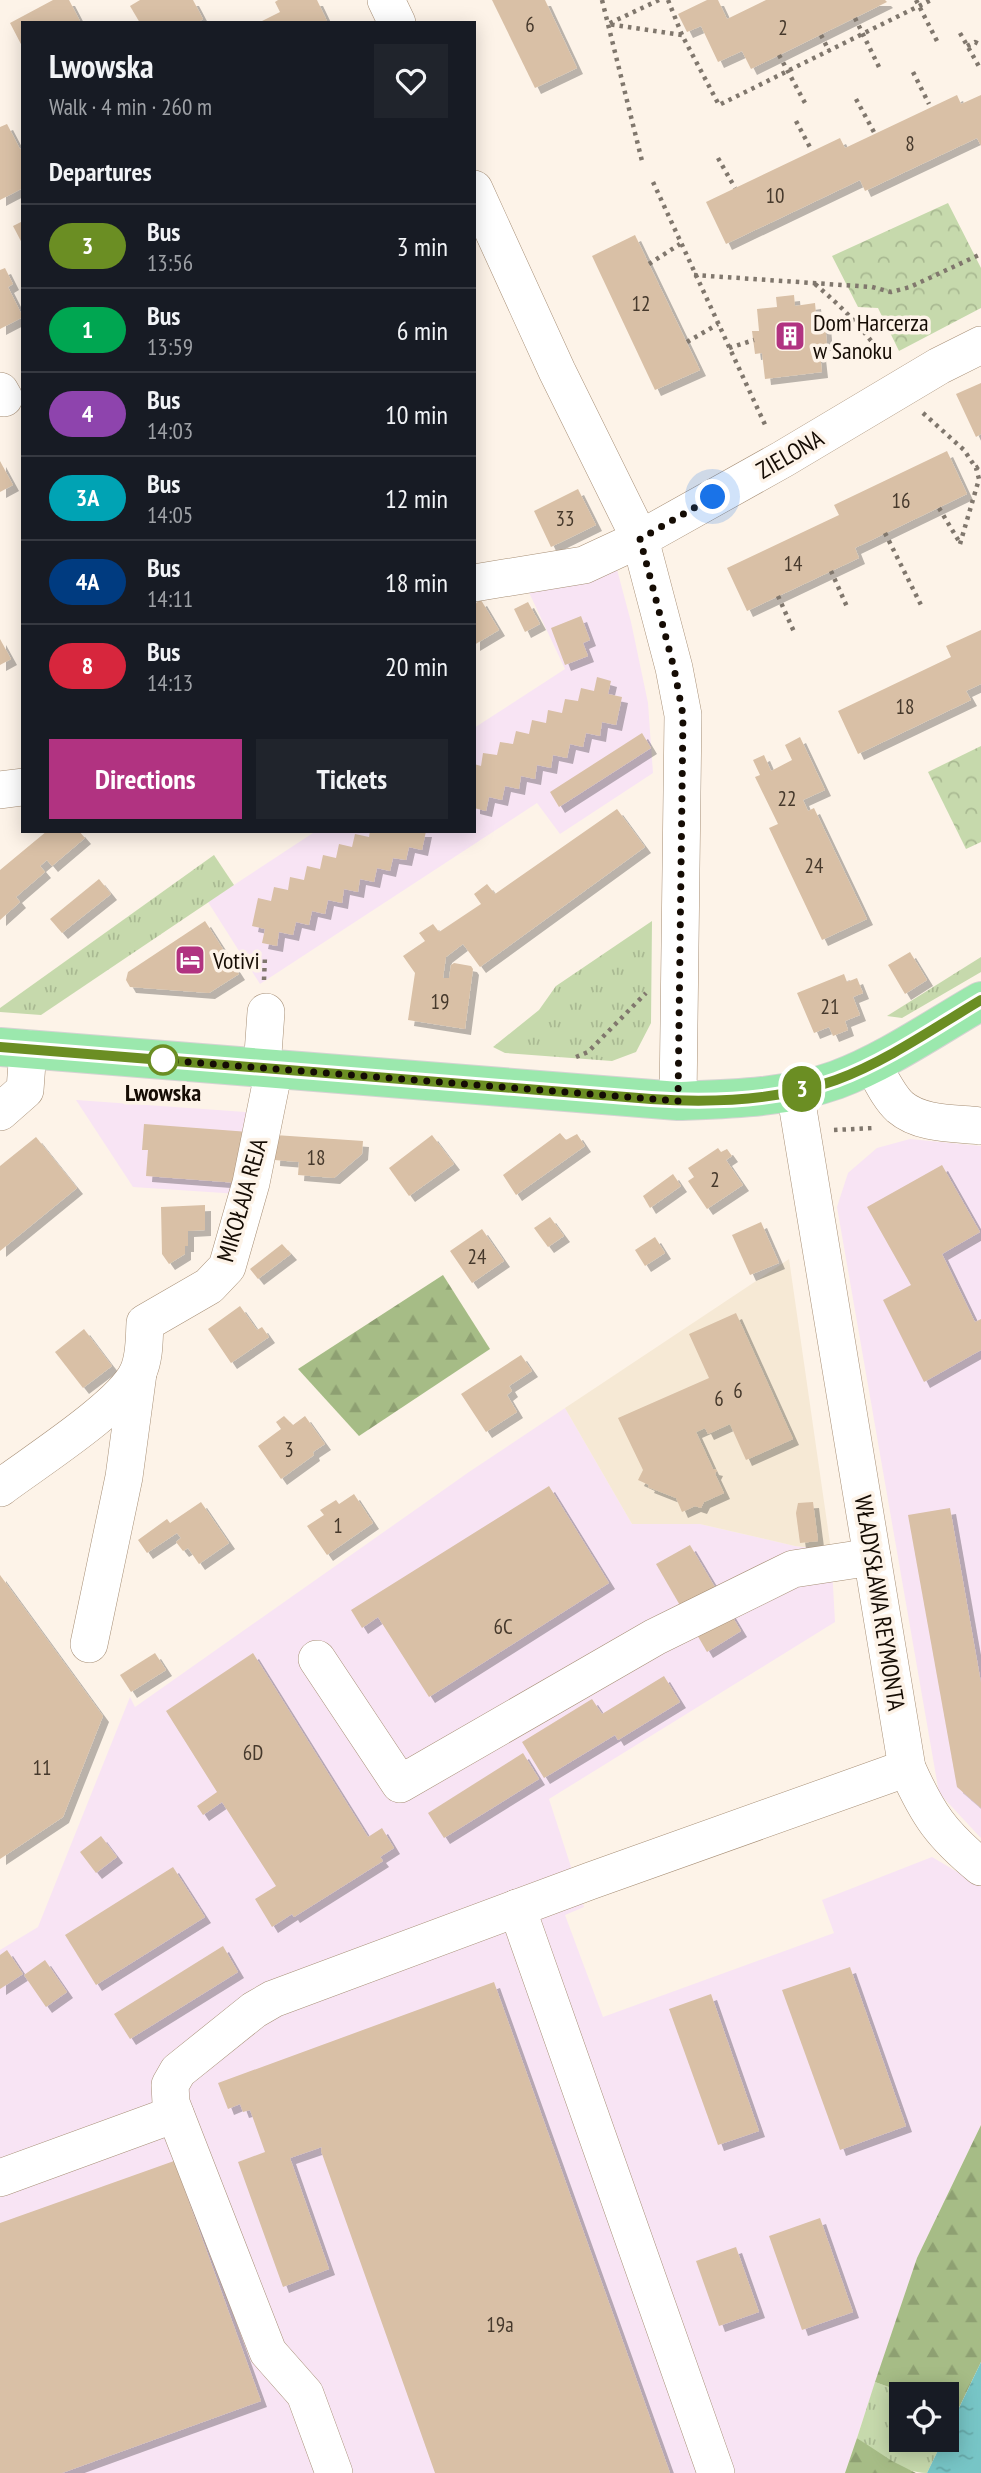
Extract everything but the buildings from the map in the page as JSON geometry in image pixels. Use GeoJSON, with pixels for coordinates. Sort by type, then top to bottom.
{"type":"FeatureCollection","features":[{"type":"Feature","properties":{"kind":"main road"},"geometry":{"type":"LineString","coordinates":[[14,1048],[678,1101],[732,1099],[795,1091],[835,1080],[872,1064],[981,1000]]}},
{"type":"Feature","properties":{"kind":"street"},"geometry":{"type":"LineString","coordinates":[[386,0],[396,21]]}},
{"type":"Feature","properties":{"kind":"street"},"geometry":{"type":"LineString","coordinates":[[476,193],[557,371],[630,543],[674,668],[683,715],[678,1101]]}},
{"type":"Feature","properties":{"kind":"street","name":"ZIELONA"},"geometry":{"type":"LineString","coordinates":[[476,583],[584,565],[630,543],[783,459],[939,366],[981,345]]}},
{"type":"Feature","properties":{"kind":"street"},"geometry":{"type":"LineString","coordinates":[[0,790],[21,787]]}},
{"type":"Feature","properties":{"kind":"street"},"geometry":{"type":"LineString","coordinates":[[265,998],[268,1068]]}},
{"type":"Feature","properties":{"kind":"street"},"geometry":{"type":"LineString","coordinates":[[0,1112],[25,1090],[14,1048]]}},
{"type":"Feature","properties":{"kind":"street"},"geometry":{"type":"LineString","coordinates":[[872,1064],[899,1106],[915,1116],[935,1122],[981,1126]]}},
{"type":"Feature","properties":{"kind":"street","name":"MIKOŁAJA REJA"},"geometry":{"type":"LineString","coordinates":[[89,1644],[124,1477],[145,1323],[209,1286],[227,1267],[251,1183],[268,1068]]}},
{"type":"Feature","properties":{"kind":"street","name":"WŁADYSŁAWA REYMONTA"},"geometry":{"type":"LineString","coordinates":[[795,1091],[907,1768],[923,1805],[948,1839],[981,1867]]}},
{"type":"Feature","properties":{"kind":"street"},"geometry":{"type":"LineString","coordinates":[[0,1488],[112,1404],[138,1373]]}},
{"type":"Feature","properties":{"kind":"street"},"geometry":{"type":"LineString","coordinates":[[317,1659],[400,1784],[655,1637],[793,1569],[872,1557]]}},
{"type":"Feature","properties":{"kind":"street"},"geometry":{"type":"LineString","coordinates":[[334,2473],[305,2394],[268,2352],[175,2114],[170,2085],[178,2071],[254,2010],[273,1999],[576,1886],[907,1768]]}},
{"type":"Feature","properties":{"kind":"street"},"geometry":{"type":"LineString","coordinates":[[517,1908],[716,2473]]}},
{"type":"Feature","properties":{"kind":"street"},"geometry":{"type":"LineString","coordinates":[[0,2178],[175,2114]]}},
{"type":"Feature","properties":{"kind":"path"},"geometry":{"type":"LineString","coordinates":[[602,0],[642,161]]}},
{"type":"Feature","properties":{"kind":"path"},"geometry":{"type":"LineString","coordinates":[[608,24],[659,0]]}},
{"type":"Feature","properties":{"kind":"path"},"geometry":{"type":"LineString","coordinates":[[668,0],[682,35],[719,105],[863,34],[918,3],[931,0]]}},
{"type":"Feature","properties":{"kind":"path"},"geometry":{"type":"LineString","coordinates":[[918,3],[938,43]]}},
{"type":"Feature","properties":{"kind":"path"},"geometry":{"type":"LineString","coordinates":[[855,18],[880,69]]}},
{"type":"Feature","properties":{"kind":"path"},"geometry":{"type":"LineString","coordinates":[[608,24],[682,35]]}},
{"type":"Feature","properties":{"kind":"path"},"geometry":{"type":"LineString","coordinates":[[960,33],[981,70]]}},
{"type":"Feature","properties":{"kind":"path"},"geometry":{"type":"LineString","coordinates":[[821,34],[829,51]]}},
{"type":"Feature","properties":{"kind":"path"},"geometry":{"type":"LineString","coordinates":[[967,46],[975,42],[981,45]]}},
{"type":"Feature","properties":{"kind":"path"},"geometry":{"type":"LineString","coordinates":[[779,55],[805,103]]}},
{"type":"Feature","properties":{"kind":"path"},"geometry":{"type":"LineString","coordinates":[[913,72],[929,104]]}},
{"type":"Feature","properties":{"kind":"path"},"geometry":{"type":"LineString","coordinates":[[856,99],[875,134]]}},
{"type":"Feature","properties":{"kind":"path"},"geometry":{"type":"LineString","coordinates":[[796,121],[812,151]]}},
{"type":"Feature","properties":{"kind":"path"},"geometry":{"type":"LineString","coordinates":[[718,158],[735,188]]}},
{"type":"Feature","properties":{"kind":"path"},"geometry":{"type":"LineString","coordinates":[[653,183],[694,275],[783,459]]}},
{"type":"Feature","properties":{"kind":"path"},"geometry":{"type":"LineString","coordinates":[[649,264],[680,244]]}},
{"type":"Feature","properties":{"kind":"path"},"geometry":{"type":"LineString","coordinates":[[694,275],[872,287],[891,292],[910,287],[981,254]]}},
{"type":"Feature","properties":{"kind":"path"},"geometry":{"type":"LineString","coordinates":[[814,284],[849,314],[870,338],[890,368]]}},
{"type":"Feature","properties":{"kind":"path"},"geometry":{"type":"LineString","coordinates":[[687,342],[718,324]]}},
{"type":"Feature","properties":{"kind":"path"},"geometry":{"type":"LineString","coordinates":[[729,348],[754,340]]}},
{"type":"Feature","properties":{"kind":"path"},"geometry":{"type":"LineString","coordinates":[[915,405],[979,466],[979,479],[960,544],[939,508]]}},
{"type":"Feature","properties":{"kind":"path"},"geometry":{"type":"LineString","coordinates":[[885,533],[921,604]]}},
{"type":"Feature","properties":{"kind":"path"},"geometry":{"type":"LineString","coordinates":[[831,571],[848,609]]}},
{"type":"Feature","properties":{"kind":"path"},"geometry":{"type":"LineString","coordinates":[[778,596],[795,634]]}},
{"type":"Feature","properties":{"kind":"path"},"geometry":{"type":"LineString","coordinates":[[265,956],[265,998]]}},
{"type":"Feature","properties":{"kind":"path"},"geometry":{"type":"LineString","coordinates":[[566,1062],[588,1052],[649,989]]}},
{"type":"Feature","properties":{"kind":"path"},"geometry":{"type":"LineString","coordinates":[[823,1130],[877,1128]]}},
{"type":"Feature","properties":{"kind":"shaded area"},"geometry":{"type":"Polygon","coordinates":[[[615,562],[648,703],[653,773],[560,834],[537,803],[260,984],[208,902],[313,833],[476,833],[476,727],[565,669],[525,584],[615,562]]]}},
{"type":"Feature","properties":{"kind":"shaded area"},"geometry":{"type":"Polygon","coordinates":[[[76,1100],[259,1113],[239,1194],[133,1187],[76,1100]]]}},
{"type":"Feature","properties":{"kind":"shaded area"},"geometry":{"type":"Polygon","coordinates":[[[910,1139],[981,1146],[981,1838],[939,1793],[837,1207],[848,1173],[877,1148],[910,1139]]]}},
{"type":"Feature","properties":{"kind":"shaded area"},"geometry":{"type":"Polygon","coordinates":[[[789,1259],[831,1550],[795,1546],[700,1524],[632,1524],[565,1408],[789,1259]]]}},
{"type":"Feature","properties":{"kind":"shaded area"},"geometry":{"type":"Polygon","coordinates":[[[565,1408],[632,1524],[700,1524],[795,1546],[831,1550],[835,1622],[549,1799],[584,1907],[565,1915],[603,2017],[834,1933],[822,1900],[932,1857],[981,1886],[981,2125],[917,2258],[845,2473],[0,2473],[0,1950],[38,1927],[130,1697],[135,1707],[469,1472],[565,1408]]]}},
{"type":"Feature","properties":{"kind":"green space"},"geometry":{"type":"Polygon","coordinates":[[[948,203],[981,268],[981,308],[899,351],[878,308],[858,307],[832,256],[948,203]]]}},
{"type":"Feature","properties":{"kind":"green space"},"geometry":{"type":"Polygon","coordinates":[[[981,746],[981,842],[966,849],[928,772],[981,746]]]}},
{"type":"Feature","properties":{"kind":"green space"},"geometry":{"type":"Polygon","coordinates":[[[214,855],[234,885],[41,1015],[0,1012],[0,1008],[214,855]]]}},
{"type":"Feature","properties":{"kind":"green space"},"geometry":{"type":"Polygon","coordinates":[[[652,921],[651,1023],[636,1052],[612,1061],[505,1053],[493,1047],[539,1010],[556,986],[652,921]]]}},
{"type":"Feature","properties":{"kind":"green space"},"geometry":{"type":"Polygon","coordinates":[[[981,957],[981,972],[902,1018],[887,1016],[981,957]]]}},
{"type":"Feature","properties":{"kind":"green space"},"geometry":{"type":"Polygon","coordinates":[[[443,1275],[490,1349],[359,1436],[298,1369],[443,1275]]]}},
{"type":"Feature","properties":{"kind":"green space"},"geometry":{"type":"Polygon","coordinates":[[[981,2125],[981,2362],[959,2408],[959,2382],[889,2382],[889,2387],[875,2382],[917,2258],[981,2125]]]}},
{"type":"Feature","properties":{"kind":"green space"},"geometry":{"type":"Polygon","coordinates":[[[875,2382],[889,2387],[889,2452],[937,2452],[927,2473],[917,2472],[899,2466],[857,2438],[875,2382]]]}},
{"type":"Feature","properties":{"kind":"green space"},"geometry":{"type":"Polygon","coordinates":[[[857,2438],[892,2461],[916,2473],[845,2473],[857,2438]]]}},
{"type":"Feature","properties":{"kind":"water"},"geometry":{"type":"Polygon","coordinates":[[[981,2362],[981,2473],[927,2473],[937,2452],[959,2452],[959,2408],[981,2362]]]}},
{"type":"Feature","properties":{"kind":"bus line","name":"3"},"geometry":{"type":"LineString","coordinates":[[0,1047],[678,1101],[732,1099],[795,1091],[835,1080],[872,1064],[981,1000]]}},
{"type":"Feature","properties":{"kind":"place","name":"Dom Harcerza w Sanoku"},"geometry":{"type":"Point","coordinates":[790,336]}},
{"type":"Feature","properties":{"kind":"place","name":"Votivi"},"geometry":{"type":"Point","coordinates":[190,960]}},
{"type":"Feature","properties":{"kind":"place","name":"Lwowska"},"geometry":{"type":"Point","coordinates":[163,1060]}},
{"type":"Feature","properties":{"kind":"route"},"geometry":{"type":"LineString","coordinates":[[163,1060],[678,1101],[683,715],[674,668],[640,539],[713,497]]}}]}
